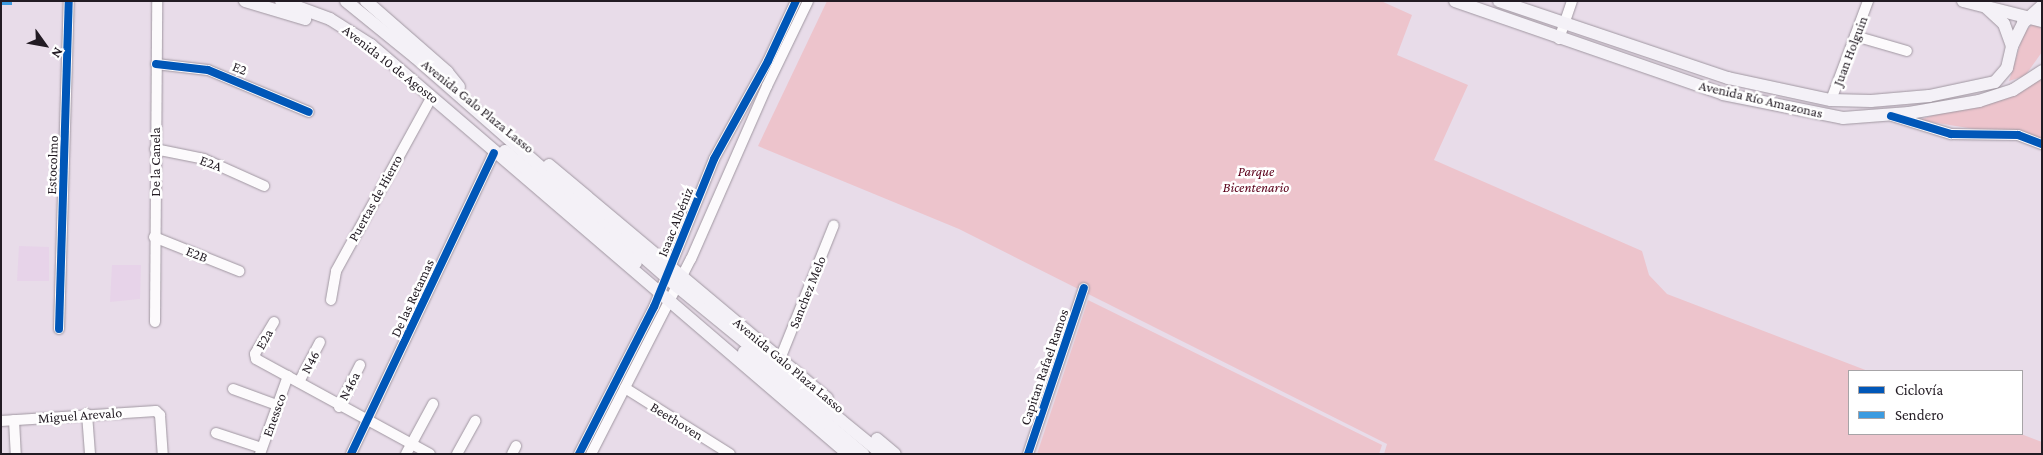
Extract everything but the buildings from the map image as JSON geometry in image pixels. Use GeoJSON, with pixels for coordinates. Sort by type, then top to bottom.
{"type":"FeatureCollection","features":[{"type":"Feature","properties":{"kind":"main road"},"geometry":{"type":"LineString","coordinates":[[245,1],[299,16],[344,36],[430,100],[461,126]]}},
{"type":"Feature","properties":{"kind":"main road","name":"Avenida 10 de Agosto"},"geometry":{"type":"LineString","coordinates":[[281,1],[346,28],[445,106]]}},
{"type":"Feature","properties":{"kind":"main road","name":"Avenida 10 de Agosto"},"geometry":{"type":"LineString","coordinates":[[346,1],[415,57]]}},
{"type":"Feature","properties":{"kind":"main road"},"geometry":{"type":"LineString","coordinates":[[366,1],[447,72],[459,88]]}},
{"type":"Feature","properties":{"kind":"main road","name":"Avenida Río Amazonas"},"geometry":{"type":"LineString","coordinates":[[1455,1],[1560,39],[1724,94],[1843,118],[1891,116],[2005,94],[2042,71]]}},
{"type":"Feature","properties":{"kind":"main road","name":"Avenida Río Amazonas"},"geometry":{"type":"LineString","coordinates":[[1499,1],[1728,78],[1831,100],[1906,99],[1982,88],[1995,82],[2004,74],[2012,46],[2042,6]]}},
{"type":"Feature","properties":{"kind":"main road"},"geometry":{"type":"LineString","coordinates":[[1963,1],[2033,17]]}},
{"type":"Feature","properties":{"kind":"main road"},"geometry":{"type":"LineString","coordinates":[[1985,7],[2004,24],[2012,46]]}},
{"type":"Feature","properties":{"kind":"main road","name":"Avenida Galo Plaza Lasso"},"geometry":{"type":"LineString","coordinates":[[415,57],[424,60],[459,88],[665,281]]}},
{"type":"Feature","properties":{"kind":"main road","name":"Avenida Galo Plaza Lasso"},"geometry":{"type":"LineString","coordinates":[[415,57],[665,281]]}},
{"type":"Feature","properties":{"kind":"main road","name":"Avenida Galo Plaza Lasso"},"geometry":{"type":"LineString","coordinates":[[445,106],[461,126],[494,153],[676,290],[862,454]]}},
{"type":"Feature","properties":{"kind":"main road","name":"Avenida Galo Plaza Lasso"},"geometry":{"type":"LineString","coordinates":[[445,106],[453,108],[676,290],[882,454]]}},
{"type":"Feature","properties":{"kind":"main road","name":"Avenida Galo Plaza Lasso"},"geometry":{"type":"LineString","coordinates":[[676,290],[780,359],[895,454]]}},
{"type":"Feature","properties":{"kind":"main road","name":"Avenida Galo Plaza Lasso"},"geometry":{"type":"LineString","coordinates":[[676,290],[848,454]]}},
{"type":"Feature","properties":{"kind":"street","name":"Estocolmo"},"geometry":{"type":"LineString","coordinates":[[59,329],[69,1]]}},
{"type":"Feature","properties":{"kind":"street","name":"De la Canela"},"geometry":{"type":"LineString","coordinates":[[155,322],[154,237],[157,1]]}},
{"type":"Feature","properties":{"kind":"street","name":"Isaac Albéniz"},"geometry":{"type":"LineString","coordinates":[[591,454],[676,290],[772,63],[796,1]]}},
{"type":"Feature","properties":{"kind":"street","name":"Isaac Albéniz"},"geometry":{"type":"LineString","coordinates":[[579,454],[665,281],[714,159],[808,1]]}},
{"type":"Feature","properties":{"kind":"street"},"geometry":{"type":"LineString","coordinates":[[1560,39],[1572,1]]}},
{"type":"Feature","properties":{"kind":"street","name":"Juan Holguin"},"geometry":{"type":"LineString","coordinates":[[1831,100],[1868,1]]}},
{"type":"Feature","properties":{"kind":"street"},"geometry":{"type":"LineString","coordinates":[[1856,36],[1907,51]]}},
{"type":"Feature","properties":{"kind":"street","name":"E2"},"geometry":{"type":"LineString","coordinates":[[156,64],[208,70],[310,112]]}},
{"type":"Feature","properties":{"kind":"street","name":"Puertas de Hierro"},"geometry":{"type":"LineString","coordinates":[[331,300],[336,271],[430,100]]}},
{"type":"Feature","properties":{"kind":"street"},"geometry":{"type":"LineString","coordinates":[[1891,116],[1952,134],[2018,135],[2042,144]]}},
{"type":"Feature","properties":{"kind":"street","name":"E2A"},"geometry":{"type":"LineString","coordinates":[[155,149],[204,159],[264,186]]}},
{"type":"Feature","properties":{"kind":"street","name":"De las Retamas"},"geometry":{"type":"LineString","coordinates":[[351,454],[494,153]]}},
{"type":"Feature","properties":{"kind":"street","name":"Sanchez Melo"},"geometry":{"type":"LineString","coordinates":[[780,359],[834,224]]}},
{"type":"Feature","properties":{"kind":"street","name":"E2B"},"geometry":{"type":"LineString","coordinates":[[154,237],[239,271]]}},
{"type":"Feature","properties":{"kind":"street","name":"Capitan Rafael Ramos"},"geometry":{"type":"LineString","coordinates":[[1028,454],[1084,288]]}},
{"type":"Feature","properties":{"kind":"street","name":"E2a"},"geometry":{"type":"LineString","coordinates":[[274,322],[255,357],[288,376]]}},
{"type":"Feature","properties":{"kind":"street","name":"N46"},"geometry":{"type":"LineString","coordinates":[[299,382],[320,342]]}},
{"type":"Feature","properties":{"kind":"street","name":"N46a"},"geometry":{"type":"LineString","coordinates":[[339,406],[360,365]]}},
{"type":"Feature","properties":{"kind":"street"},"geometry":{"type":"LineString","coordinates":[[288,376],[367,422],[430,454]]}},
{"type":"Feature","properties":{"kind":"street","name":"Enessco"},"geometry":{"type":"LineString","coordinates":[[261,451],[288,376]]}},
{"type":"Feature","properties":{"kind":"street"},"geometry":{"type":"LineString","coordinates":[[233,388],[278,405]]}},
{"type":"Feature","properties":{"kind":"street","name":"Beethoven"},"geometry":{"type":"LineString","coordinates":[[625,388],[730,454]]}},
{"type":"Feature","properties":{"kind":"street"},"geometry":{"type":"LineString","coordinates":[[406,454],[433,404]]}},
{"type":"Feature","properties":{"kind":"street","name":"Miguel Arevalo"},"geometry":{"type":"LineString","coordinates":[[1,421],[87,414],[158,412],[163,454]]}},
{"type":"Feature","properties":{"kind":"street"},"geometry":{"type":"LineString","coordinates":[[87,414],[90,454]]}},
{"type":"Feature","properties":{"kind":"street"},"geometry":{"type":"LineString","coordinates":[[14,420],[16,454]]}},
{"type":"Feature","properties":{"kind":"street"},"geometry":{"type":"LineString","coordinates":[[457,454],[475,421]]}},
{"type":"Feature","properties":{"kind":"street"},"geometry":{"type":"LineString","coordinates":[[216,433],[261,451]]}},
{"type":"Feature","properties":{"kind":"shaded area"},"geometry":{"type":"Polygon","coordinates":[[[19,246],[49,247],[49,281],[17,281],[19,246]]]}},
{"type":"Feature","properties":{"kind":"shaded area"},"geometry":{"type":"Polygon","coordinates":[[[112,265],[141,265],[140,299],[110,302],[112,265]]]}},
{"type":"Feature","properties":{"kind":"green space","name":"Parque Bicentenario"},"geometry":{"type":"Polygon","coordinates":[[[827,1],[1381,1],[1412,15],[1397,55],[1468,85],[1434,160],[1642,251],[1649,275],[1667,294],[1865,370],[1848,370],[1848,435],[2023,435],[2042,442],[2042,454],[1384,454],[1387,444],[959,229],[758,146],[827,1]]]}},
{"type":"Feature","properties":{"kind":"green space"},"geometry":{"type":"Polygon","coordinates":[[[2033,24],[2042,26],[2042,52],[2025,76],[2009,81],[2024,32],[2033,24]]]}},
{"type":"Feature","properties":{"kind":"green space"},"geometry":{"type":"Polygon","coordinates":[[[2042,77],[2042,140],[1919,120],[2042,77]]]}},
{"type":"Feature","properties":{"kind":"green space"},"geometry":{"type":"Polygon","coordinates":[[[1088,300],[1382,445],[1379,454],[1037,454],[1088,300]]]}},
{"type":"Feature","properties":{"kind":"marked path"},"geometry":{"type":"LineString","coordinates":[[1,2],[12,2]]}},
{"type":"Feature","properties":{"kind":"cycle path"},"geometry":{"type":"LineString","coordinates":[[59,329],[69,1]]}},
{"type":"Feature","properties":{"kind":"cycle path"},"geometry":{"type":"LineString","coordinates":[[579,454],[654,307],[714,159],[768,61],[796,1]]}},
{"type":"Feature","properties":{"kind":"cycle path"},"geometry":{"type":"LineString","coordinates":[[156,64],[208,70],[309,112]]}},
{"type":"Feature","properties":{"kind":"cycle path"},"geometry":{"type":"LineString","coordinates":[[1891,116],[1951,134],[2018,135],[2042,144]]}},
{"type":"Feature","properties":{"kind":"cycle path"},"geometry":{"type":"LineString","coordinates":[[351,454],[494,153]]}},
{"type":"Feature","properties":{"kind":"cycle path"},"geometry":{"type":"LineString","coordinates":[[1028,454],[1084,288]]}}]}
